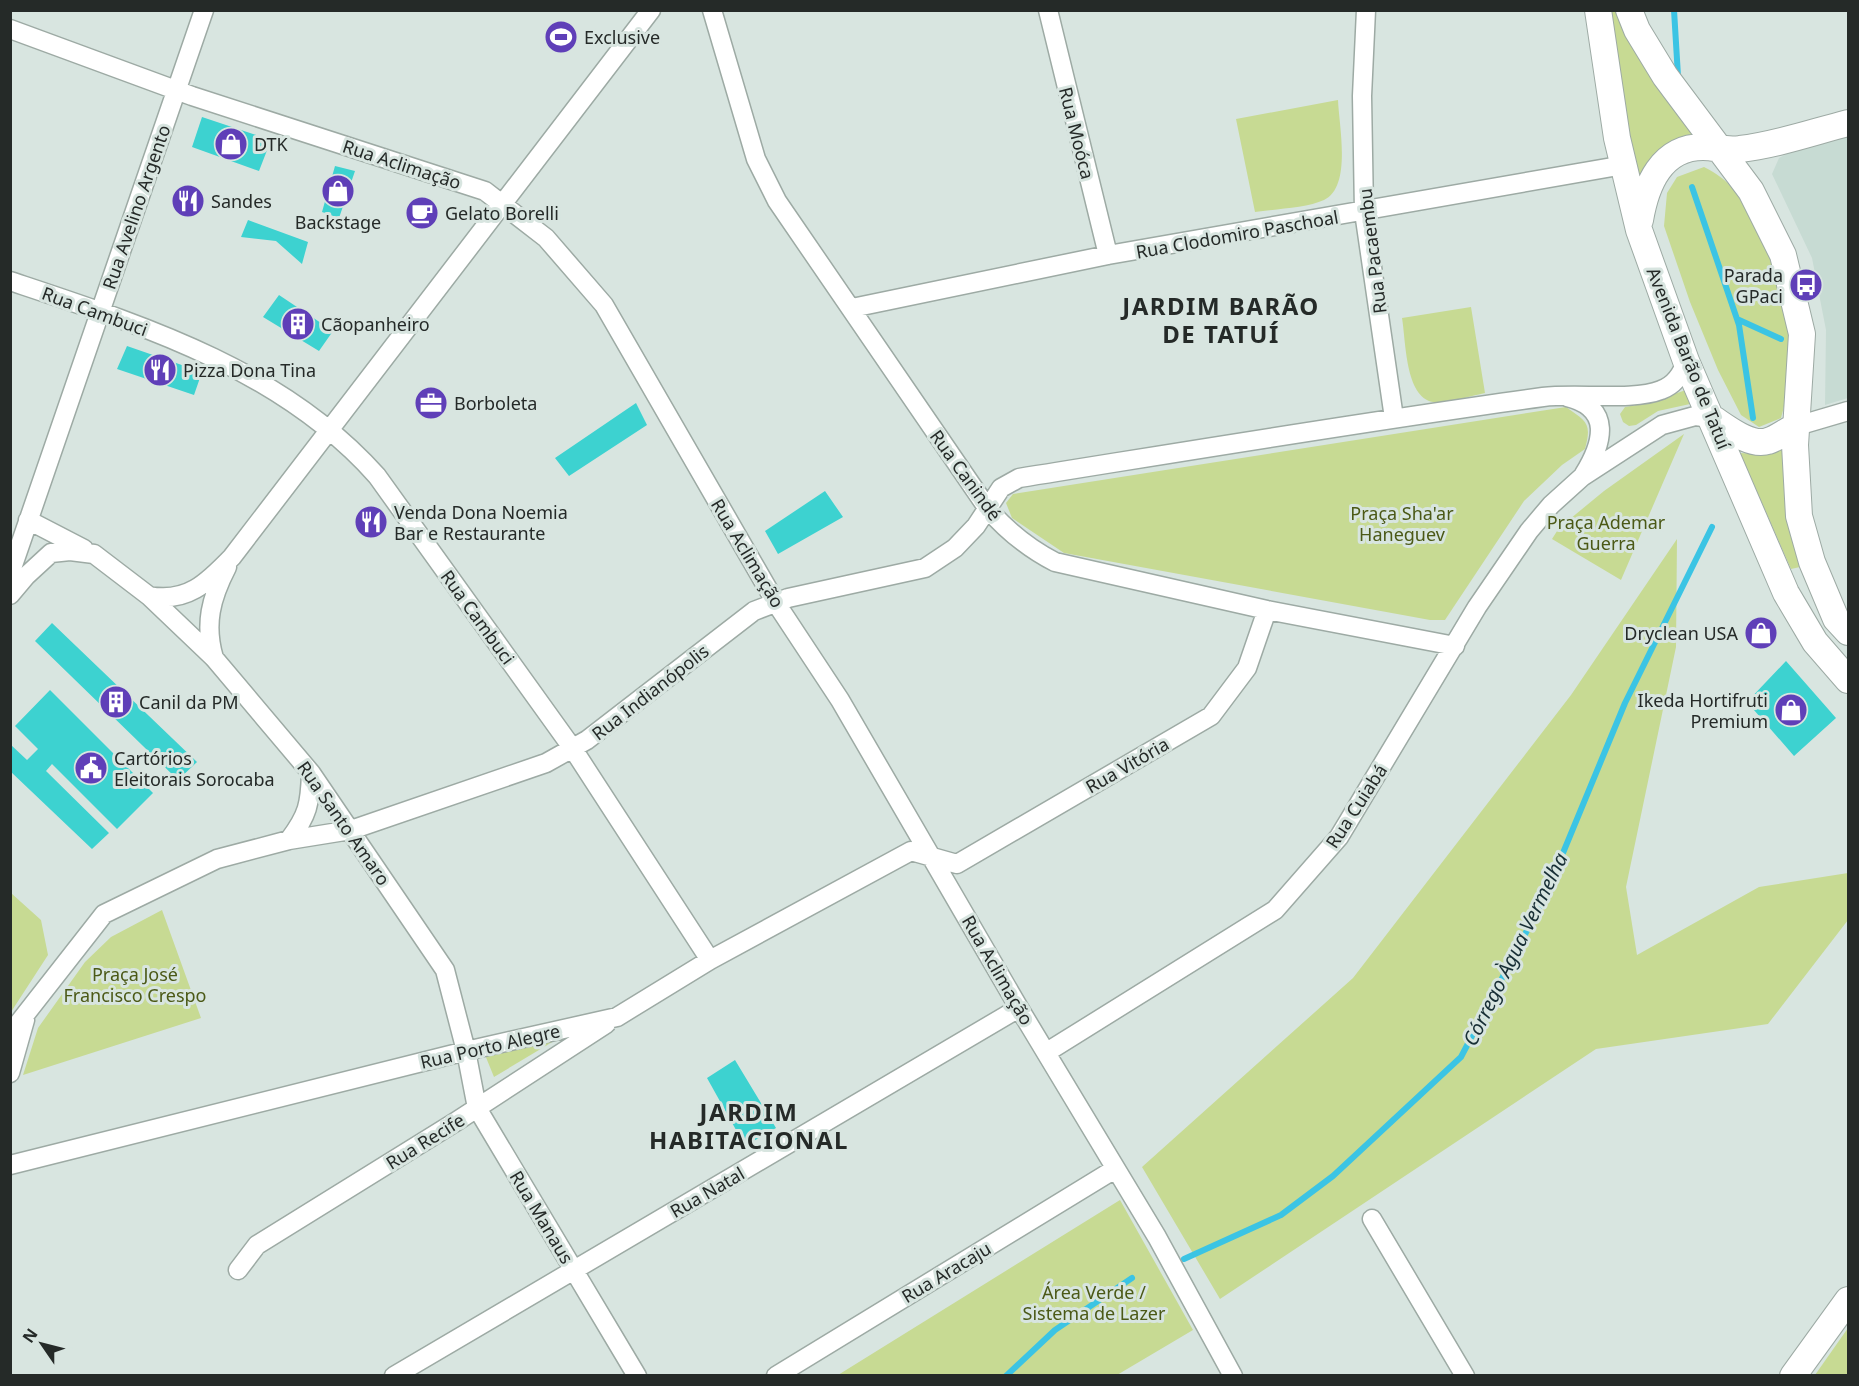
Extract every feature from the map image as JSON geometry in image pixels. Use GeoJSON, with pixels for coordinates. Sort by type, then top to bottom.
{"type":"FeatureCollection","features":[{"type":"Feature","properties":{"kind":"main road","name":"Avenida Barão de Tatuí"},"geometry":{"type":"LineString","coordinates":[[1598,10],[1624,165],[1639,230],[1686,361],[1786,593],[1815,642],[1848,680]]}},
{"type":"Feature","properties":{"kind":"main road"},"geometry":{"type":"LineString","coordinates":[[1629,10],[1637,30],[1665,76],[1751,191],[1783,255],[1802,334],[1795,445],[1799,516],[1812,562],[1832,610],[1836,619],[1848,632]]}},
{"type":"Feature","properties":{"kind":"main road"},"geometry":{"type":"LineString","coordinates":[[1639,230],[1647,190],[1658,169],[1669,156],[1686,149],[1703,147],[1722,150],[1741,149],[1848,123]]}},
{"type":"Feature","properties":{"kind":"main road"},"geometry":{"type":"LineString","coordinates":[[1712,418],[1738,435],[1767,442],[1797,426]]}},
{"type":"Feature","properties":{"kind":"main road"},"geometry":{"type":"LineString","coordinates":[[1793,1376],[1848,1300]]}},
{"type":"Feature","properties":{"kind":"street","name":"Rua Avelino Argento"},"geometry":{"type":"LineString","coordinates":[[10,574],[204,10]]}},
{"type":"Feature","properties":{"kind":"street"},"geometry":{"type":"LineString","coordinates":[[149,596],[177,598],[198,588],[232,557],[651,10]]}},
{"type":"Feature","properties":{"kind":"street","name":"Rua Canindé"},"geometry":{"type":"LineString","coordinates":[[712,10],[756,159],[777,201],[988,509],[1010,533],[1032,550],[1055,562],[1267,610],[1455,646]]}},
{"type":"Feature","properties":{"kind":"street","name":"Rua Moóca"},"geometry":{"type":"LineString","coordinates":[[1048,10],[1108,255]]}},
{"type":"Feature","properties":{"kind":"street","name":"Rua Pacaembu"},"geometry":{"type":"LineString","coordinates":[[1366,10],[1362,96],[1364,212],[1394,418]]}},
{"type":"Feature","properties":{"kind":"street","name":"Rua Aclimação"},"geometry":{"type":"LineString","coordinates":[[10,29],[176,90],[485,191],[546,238],[604,305],[777,603],[834,691],[935,859],[1019,1008],[1157,1237],[1233,1376]]}},
{"type":"Feature","properties":{"kind":"street","name":"Rua Clodomiro Paschoal"},"geometry":{"type":"LineString","coordinates":[[852,308],[1108,255],[1624,165]]}},
{"type":"Feature","properties":{"kind":"street","name":"Rua Cambuci"},"geometry":{"type":"LineString","coordinates":[[10,281],[100,311],[224,361],[329,429],[348,444],[377,477],[573,749],[710,960]]}},
{"type":"Feature","properties":{"kind":"street","name":"Rua Indianópolis"},"geometry":{"type":"LineString","coordinates":[[10,1034],[104,914],[217,859],[289,840],[351,830],[546,763],[573,749],[754,611],[777,603],[925,568],[956,548],[988,509],[1001,488],[1019,478],[1394,418],[1559,395],[1643,394],[1660,390],[1682,374],[1686,361]]}},
{"type":"Feature","properties":{"kind":"street","name":"Rua Cuiabá"},"geometry":{"type":"LineString","coordinates":[[1559,395],[1582,403],[1600,426],[1601,439],[1596,455],[1582,477]]}},
{"type":"Feature","properties":{"kind":"street"},"geometry":{"type":"LineString","coordinates":[[1797,426],[1848,411]]}},
{"type":"Feature","properties":{"kind":"street","name":"Rua Cuiabá"},"geometry":{"type":"LineString","coordinates":[[1047,1052],[1275,910],[1339,837],[1477,607],[1529,531],[1551,505],[1582,477],[1662,425],[1695,416],[1712,418]]}},
{"type":"Feature","properties":{"kind":"street","name":"Rua Santo Amaro"},"geometry":{"type":"LineString","coordinates":[[28,520],[94,554],[149,596],[214,658],[311,773],[445,970],[466,1051]]}},
{"type":"Feature","properties":{"kind":"street"},"geometry":{"type":"LineString","coordinates":[[10,595],[26,576],[51,553],[70,551],[94,554]]}},
{"type":"Feature","properties":{"kind":"street"},"geometry":{"type":"LineString","coordinates":[[214,658],[208,638],[207,621],[219,583],[232,557]]}},
{"type":"Feature","properties":{"kind":"street","name":"Rua Vitória"},"geometry":{"type":"LineString","coordinates":[[935,859],[957,864],[1210,716],[1247,668],[1267,610]]}},
{"type":"Feature","properties":{"kind":"street"},"geometry":{"type":"LineString","coordinates":[[289,840],[304,820],[310,803],[311,773]]}},
{"type":"Feature","properties":{"kind":"street","name":"Rua Porto Alegre"},"geometry":{"type":"LineString","coordinates":[[10,1165],[466,1051],[617,1017],[710,960],[911,851],[935,859]]}},
{"type":"Feature","properties":{"kind":"street","name":"Rua Natal"},"geometry":{"type":"LineString","coordinates":[[394,1376],[1019,1008]]}},
{"type":"Feature","properties":{"kind":"street","name":"Rua Indianópolis"},"geometry":{"type":"LineString","coordinates":[[10,1073],[27,1015]]}},
{"type":"Feature","properties":{"kind":"street","name":"Rua Recife"},"geometry":{"type":"LineString","coordinates":[[237,1270],[257,1245],[477,1108],[617,1017]]}},
{"type":"Feature","properties":{"kind":"street","name":"Rua Manaus"},"geometry":{"type":"LineString","coordinates":[[466,1051],[477,1108],[638,1376]]}},
{"type":"Feature","properties":{"kind":"street","name":"Rua Aracaju"},"geometry":{"type":"LineString","coordinates":[[776,1376],[1115,1169]]}},
{"type":"Feature","properties":{"kind":"street"},"geometry":{"type":"LineString","coordinates":[[1372,1219],[1465,1376]]}},
{"type":"Feature","properties":{"kind":"shaded area"},"geometry":{"type":"Polygon","coordinates":[[[1848,135],[1848,398],[1825,405],[1826,330],[1812,258],[1772,174],[1779,158],[1790,152],[1848,135]]]}},
{"type":"Feature","properties":{"kind":"green space"},"geometry":{"type":"Polygon","coordinates":[[[1610,11],[1620,11],[1699,142],[1639,184],[1619,97],[1610,11]]]}},
{"type":"Feature","properties":{"kind":"green space"},"geometry":{"type":"Polygon","coordinates":[[[1338,100],[1342,155],[1338,183],[1333,193],[1324,200],[1309,205],[1255,212],[1236,119],[1338,100]]]}},
{"type":"Feature","properties":{"kind":"green space"},"geometry":{"type":"Polygon","coordinates":[[[1704,167],[1731,187],[1763,238],[1774,262],[1788,314],[1790,366],[1781,418],[1759,427],[1741,415],[1718,370],[1690,302],[1664,226],[1667,193],[1677,177],[1704,167]]]}},
{"type":"Feature","properties":{"kind":"green space"},"geometry":{"type":"Polygon","coordinates":[[[1471,307],[1485,393],[1445,402],[1433,402],[1424,398],[1412,379],[1402,318],[1471,307]]]}},
{"type":"Feature","properties":{"kind":"green space"},"geometry":{"type":"Polygon","coordinates":[[[1686,390],[1693,399],[1690,404],[1658,411],[1636,425],[1629,426],[1623,422],[1620,414],[1625,407],[1647,403],[1686,390]]]}},
{"type":"Feature","properties":{"kind":"green space","name":"Praça Sha'ar Haneguev"},"geometry":{"type":"Polygon","coordinates":[[[1566,407],[1579,416],[1588,428],[1585,449],[1562,465],[1524,501],[1445,620],[1430,620],[1064,553],[1012,518],[1006,503],[1013,494],[1566,407]]]}},
{"type":"Feature","properties":{"kind":"green space","name":"Praça Ademar Guerra"},"geometry":{"type":"Polygon","coordinates":[[[1684,434],[1621,580],[1552,539],[1559,528],[1604,491],[1684,434]]]}},
{"type":"Feature","properties":{"kind":"green space"},"geometry":{"type":"Polygon","coordinates":[[[1783,443],[1786,509],[1800,567],[1791,569],[1740,453],[1758,454],[1783,443]]]}},
{"type":"Feature","properties":{"kind":"green space"},"geometry":{"type":"Polygon","coordinates":[[[1677,539],[1676,647],[1626,887],[1637,955],[1759,887],[1848,873],[1848,920],[1768,1024],[1596,1049],[1220,1299],[1142,1167],[1353,978],[1571,695],[1677,539]]]}},
{"type":"Feature","properties":{"kind":"green space"},"geometry":{"type":"Polygon","coordinates":[[[11,893],[41,920],[48,955],[11,1012],[11,893]]]}},
{"type":"Feature","properties":{"kind":"green space","name":"Praça José Francisco Crespo"},"geometry":{"type":"Polygon","coordinates":[[[162,910],[201,1018],[23,1075],[38,1028],[85,962],[111,937],[162,910]]]}},
{"type":"Feature","properties":{"kind":"green space"},"geometry":{"type":"Polygon","coordinates":[[[559,1038],[494,1077],[483,1050],[559,1038]]]}},
{"type":"Feature","properties":{"kind":"green space","name":"Área Verde / Sistema de Lazer"},"geometry":{"type":"Polygon","coordinates":[[[1120,1200],[1193,1330],[1117,1375],[838,1375],[1120,1200]]]}},
{"type":"Feature","properties":{"kind":"green space"},"geometry":{"type":"Polygon","coordinates":[[[1848,1328],[1848,1375],[1815,1375],[1848,1328]]]}},
{"type":"Feature","properties":{"kind":"building","name":"DTK"},"geometry":{"type":"Polygon","coordinates":[[[202,117],[271,140],[259,171],[192,147],[202,117]]]}},
{"type":"Feature","properties":{"kind":"building","name":"Backstage"},"geometry":{"type":"Polygon","coordinates":[[[335,166],[355,171],[339,218],[322,212],[335,166]]]}},
{"type":"Feature","properties":{"kind":"building"},"geometry":{"type":"Polygon","coordinates":[[[248,220],[308,242],[302,264],[276,241],[241,237],[248,220]]]}},
{"type":"Feature","properties":{"kind":"building","name":"Cãopanheiro"},"geometry":{"type":"Polygon","coordinates":[[[279,295],[333,331],[319,351],[263,317],[279,295]]]}},
{"type":"Feature","properties":{"kind":"building","name":"Pizza Dona Tina"},"geometry":{"type":"Polygon","coordinates":[[[127,346],[202,372],[194,395],[117,369],[127,346]]]}},
{"type":"Feature","properties":{"kind":"building"},"geometry":{"type":"Polygon","coordinates":[[[636,403],[647,425],[569,476],[555,458],[636,403]]]}},
{"type":"Feature","properties":{"kind":"building"},"geometry":{"type":"Polygon","coordinates":[[[825,491],[843,517],[778,554],[765,531],[825,491]]]}},
{"type":"Feature","properties":{"kind":"building","name":"Canil da PM"},"geometry":{"type":"Polygon","coordinates":[[[52,623],[197,762],[178,780],[35,641],[52,623]]]}},
{"type":"Feature","properties":{"kind":"building","name":"Ikeda Hortifruti Premium"},"geometry":{"type":"Polygon","coordinates":[[[1786,661],[1836,718],[1794,756],[1747,702],[1786,661]]]}},
{"type":"Feature","properties":{"kind":"building","name":"Cartórios Eleitorais Sorocaba"},"geometry":{"type":"Polygon","coordinates":[[[50,690],[153,793],[117,829],[52,764],[46,771],[109,833],[92,849],[10,771],[10,744],[27,760],[38,749],[15,726],[50,690]]]}},
{"type":"Feature","properties":{"kind":"building"},"geometry":{"type":"Polygon","coordinates":[[[735,1060],[776,1128],[745,1146],[707,1078],[735,1060]]]}},
{"type":"Feature","properties":{"kind":"waterway","name":"Córrego Àgua Vermelha"},"geometry":{"type":"LineString","coordinates":[[1674,10],[1678,76]]}},
{"type":"Feature","properties":{"kind":"waterway","name":"Córrego Àgua Vermelha"},"geometry":{"type":"LineString","coordinates":[[1692,187],[1739,325],[1753,418]]}},
{"type":"Feature","properties":{"kind":"waterway"},"geometry":{"type":"LineString","coordinates":[[1737,319],[1781,339]]}},
{"type":"Feature","properties":{"kind":"waterway","name":"Córrego Àgua Vermelha"},"geometry":{"type":"LineString","coordinates":[[1184,1259],[1281,1215],[1333,1176],[1461,1057],[1546,894],[1625,703],[1712,527]]}},
{"type":"Feature","properties":{"kind":"waterway","name":"Córrego Àgua Vermelha"},"geometry":{"type":"LineString","coordinates":[[1006,1376],[1055,1330],[1132,1278]]}},
{"type":"Feature","properties":{"kind":"place","name":"Exclusive"},"geometry":{"type":"Point","coordinates":[561,37]}},
{"type":"Feature","properties":{"kind":"place","name":"DTK"},"geometry":{"type":"Point","coordinates":[231,144]}},
{"type":"Feature","properties":{"kind":"place","name":"Backstage"},"geometry":{"type":"Point","coordinates":[338,191]}},
{"type":"Feature","properties":{"kind":"place","name":"Sandes"},"geometry":{"type":"Point","coordinates":[188,201]}},
{"type":"Feature","properties":{"kind":"place","name":"Gelato Borelli"},"geometry":{"type":"Point","coordinates":[422,213]}},
{"type":"Feature","properties":{"kind":"place","name":"Parada GPaci"},"geometry":{"type":"Point","coordinates":[1806,285]}},
{"type":"Feature","properties":{"kind":"place","name":"Cãopanheiro"},"geometry":{"type":"Point","coordinates":[298,324]}},
{"type":"Feature","properties":{"kind":"place","name":"Pizza Dona Tina"},"geometry":{"type":"Point","coordinates":[160,370]}},
{"type":"Feature","properties":{"kind":"place","name":"Borboleta"},"geometry":{"type":"Point","coordinates":[431,403]}},
{"type":"Feature","properties":{"kind":"place","name":"Venda Dona Noemia Bar e Restaurante"},"geometry":{"type":"Point","coordinates":[371,522]}},
{"type":"Feature","properties":{"kind":"place","name":"Dryclean USA"},"geometry":{"type":"Point","coordinates":[1761,633]}},
{"type":"Feature","properties":{"kind":"place","name":"Canil da PM"},"geometry":{"type":"Point","coordinates":[116,702]}},
{"type":"Feature","properties":{"kind":"place","name":"Ikeda Hortifruti Premium"},"geometry":{"type":"Point","coordinates":[1791,710]}},
{"type":"Feature","properties":{"kind":"place","name":"Cartórios Eleitorais Sorocaba"},"geometry":{"type":"Point","coordinates":[91,768]}},
{"type":"Feature","properties":{"kind":"district","name":"JARDIM BARÃO DE TATUÍ"},"geometry":{"type":"Point","coordinates":[1221,319]}},
{"type":"Feature","properties":{"kind":"district","name":"JARDIM HABITACIONAL"},"geometry":{"type":"Point","coordinates":[749,1125]}}]}
